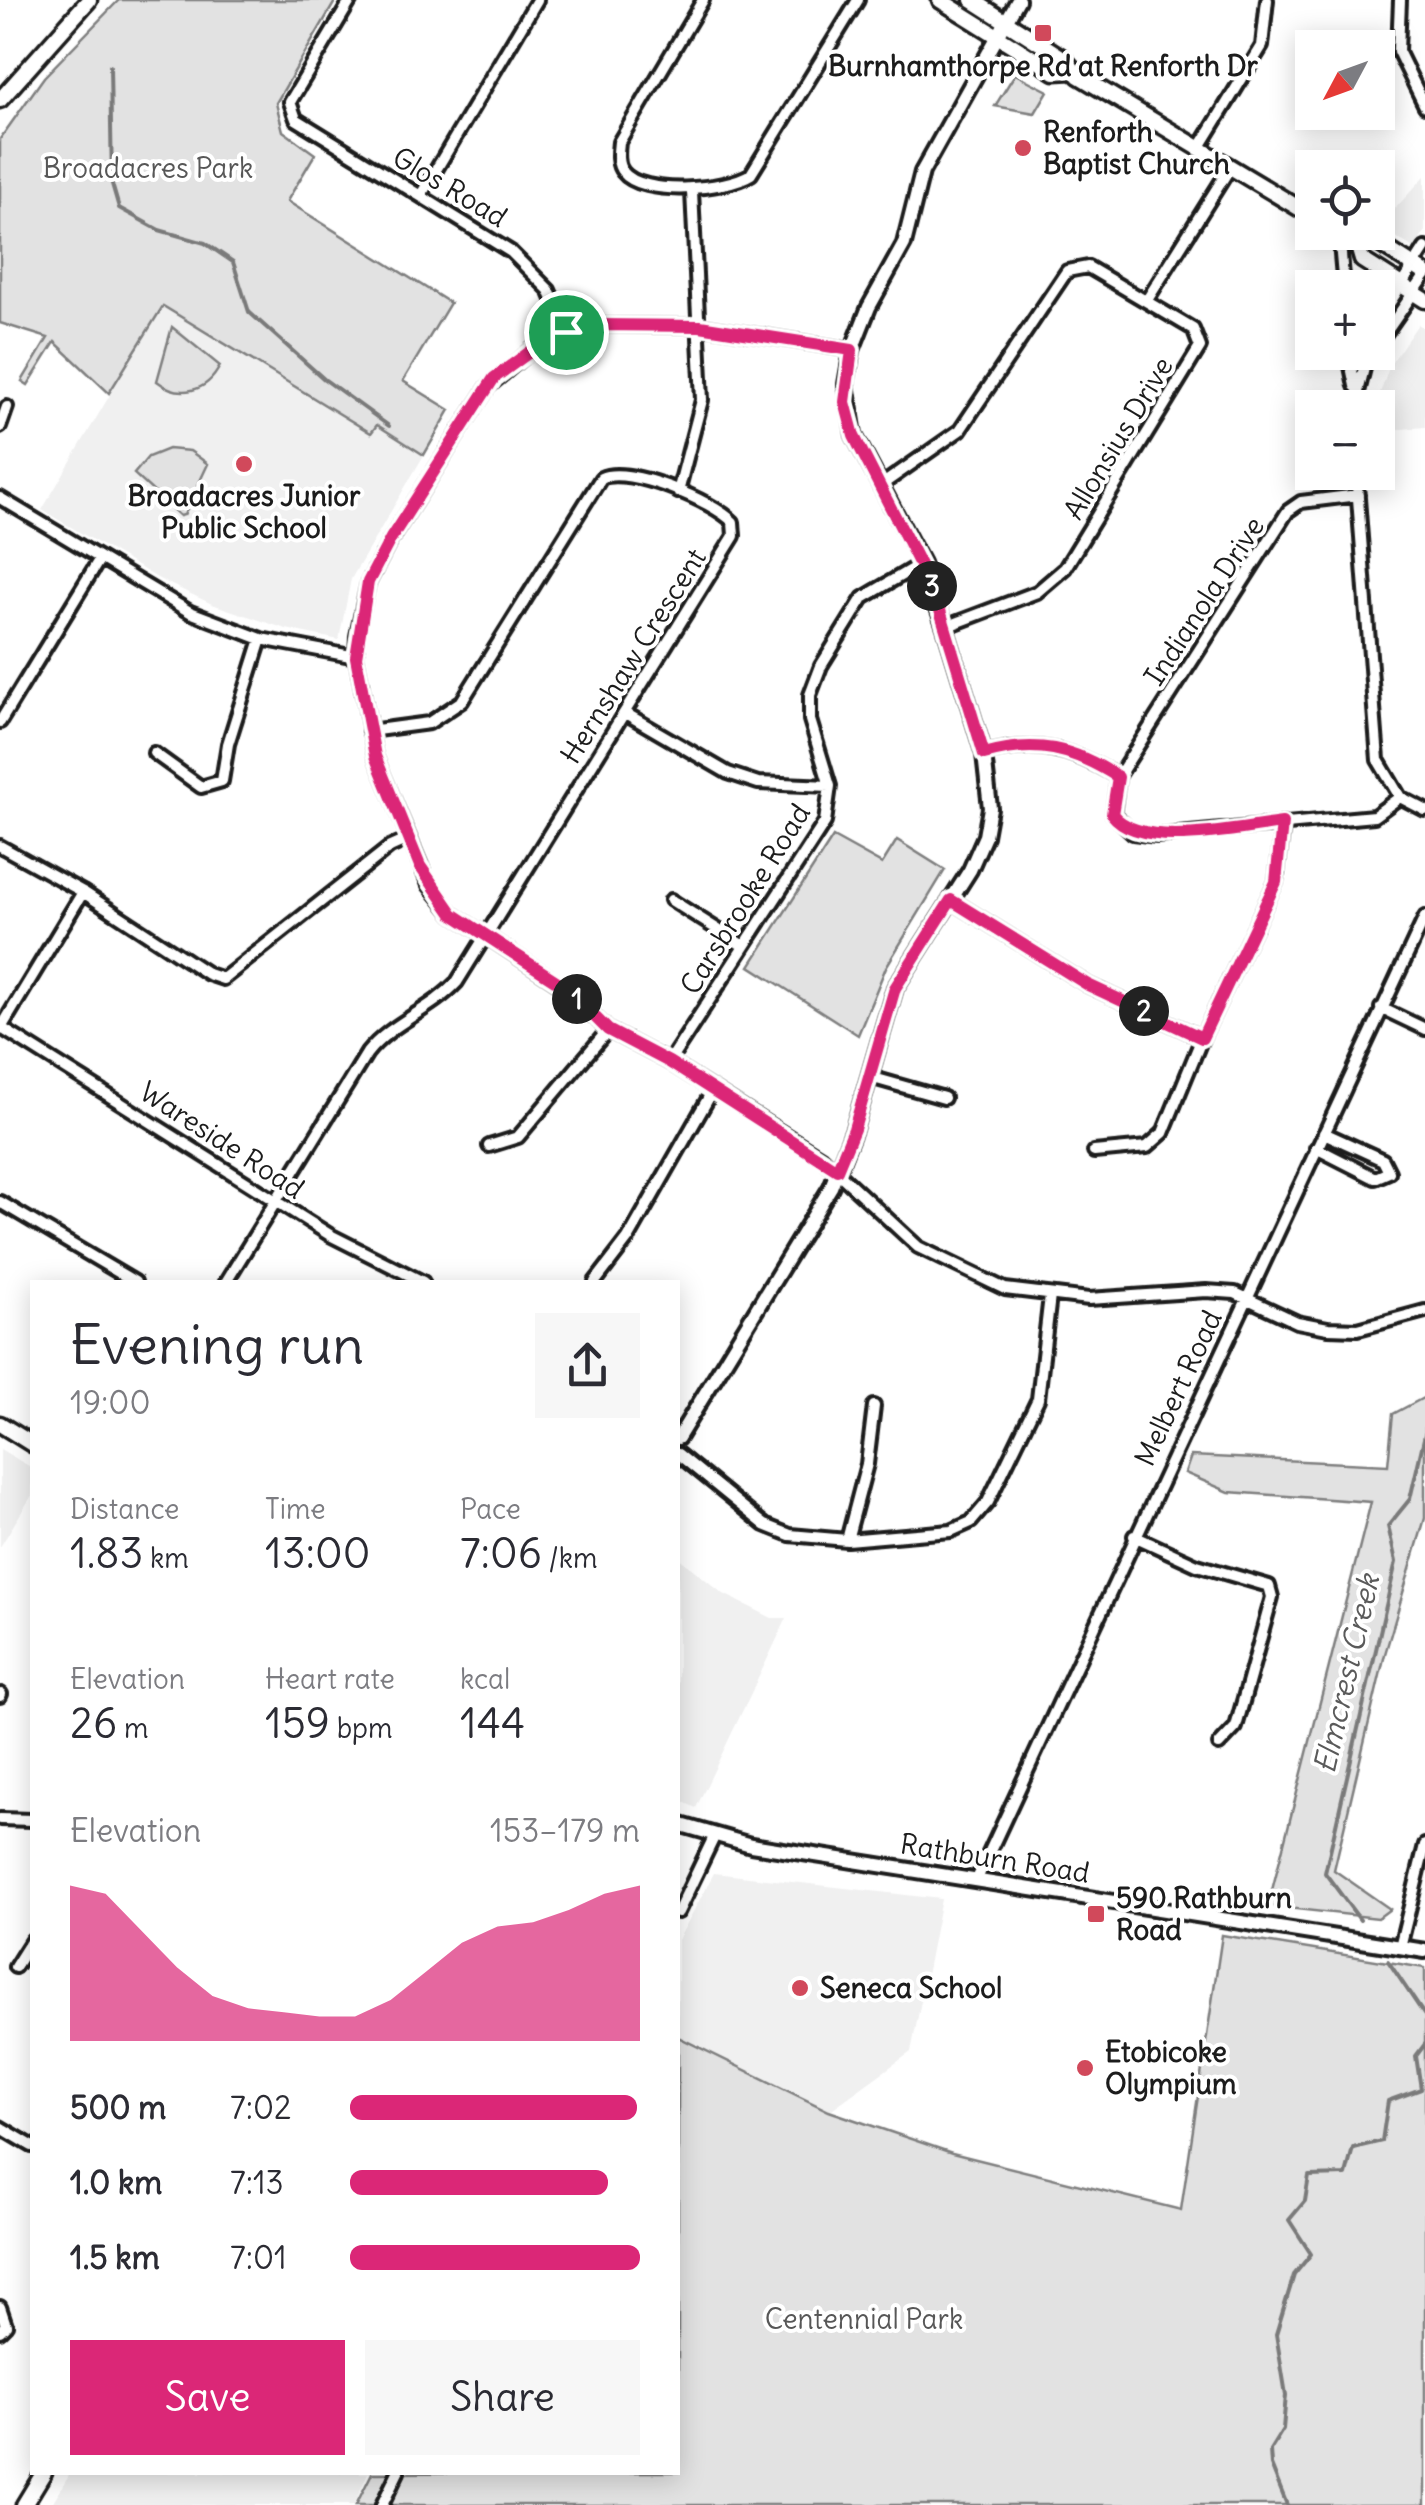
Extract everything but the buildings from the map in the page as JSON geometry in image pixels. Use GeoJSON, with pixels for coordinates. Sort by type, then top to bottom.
{"type":"FeatureCollection","features":[{"type":"Feature","properties":{"kind":"main road"},"geometry":{"type":"LineString","coordinates":[[0,100],[89,0]]}},
{"type":"Feature","properties":{"kind":"main road"},"geometry":{"type":"LineString","coordinates":[[940,0],[1055,72],[1072,71]]}},
{"type":"Feature","properties":{"kind":"main road"},"geometry":{"type":"LineString","coordinates":[[972,0],[1064,58],[1072,71],[1295,206]]}},
{"type":"Feature","properties":{"kind":"main road"},"geometry":{"type":"LineString","coordinates":[[1359,250],[1362,260],[1413,293]]}},
{"type":"Feature","properties":{"kind":"main road"},"geometry":{"type":"LineString","coordinates":[[1388,250],[1421,272]]}},
{"type":"Feature","properties":{"kind":"main road"},"geometry":{"type":"LineString","coordinates":[[0,1424],[30,1443]]}},
{"type":"Feature","properties":{"kind":"main road"},"geometry":{"type":"LineString","coordinates":[[24,2505],[42,2475]]}},
{"type":"Feature","properties":{"kind":"street","name":"Glos Road"},"geometry":{"type":"LineString","coordinates":[[351,0],[290,102],[293,114],[306,128],[420,195],[530,268],[556,302],[566,332]]}},
{"type":"Feature","properties":{"kind":"street"},"geometry":{"type":"LineString","coordinates":[[420,195],[538,0]]}},
{"type":"Feature","properties":{"kind":"street"},"geometry":{"type":"LineString","coordinates":[[703,0],[619,142],[622,172],[632,179],[692,190],[720,189],[742,180],[761,163],[858,0]]}},
{"type":"Feature","properties":{"kind":"street"},"geometry":{"type":"LineString","coordinates":[[680,1435],[837,1170],[895,988],[981,849],[988,824],[984,754],[946,627],[922,564],[848,417],[846,384],[852,350],[869,307],[904,244],[922,172],[1018,0]]}},
{"type":"Feature","properties":{"kind":"street"},"geometry":{"type":"LineString","coordinates":[[1200,147],[1262,46],[1268,0]]}},
{"type":"Feature","properties":{"kind":"street"},"geometry":{"type":"LineString","coordinates":[[1400,0],[1398,51],[1425,106]]}},
{"type":"Feature","properties":{"kind":"street"},"geometry":{"type":"LineString","coordinates":[[1147,300],[1231,166]]}},
{"type":"Feature","properties":{"kind":"street"},"geometry":{"type":"LineString","coordinates":[[678,492],[702,400],[692,190]]}},
{"type":"Feature","properties":{"kind":"street"},"geometry":{"type":"LineString","coordinates":[[1395,319],[1413,293],[1425,248]]}},
{"type":"Feature","properties":{"kind":"street","name":"Allonsius Drive"},"geometry":{"type":"LineString","coordinates":[[880,486],[960,430],[1067,271],[1088,266],[1193,329],[1200,347],[1065,568],[1037,592],[946,627]]}},
{"type":"Feature","properties":{"kind":"street"},"geometry":{"type":"LineString","coordinates":[[852,350],[700,326],[599,325],[566,332],[518,356],[476,401],[368,582],[356,657],[382,779],[442,903],[484,936],[564,986],[608,1030],[669,1062],[837,1170],[918,1247],[1006,1289],[1089,1299],[1206,1291],[1245,1298],[1297,1322],[1328,1328],[1358,1329],[1425,1311]]}},
{"type":"Feature","properties":{"kind":"street"},"geometry":{"type":"LineString","coordinates":[[1352,370],[1356,388]]}},
{"type":"Feature","properties":{"kind":"street"},"geometry":{"type":"LineString","coordinates":[[1356,388],[1362,370]]}},
{"type":"Feature","properties":{"kind":"street"},"geometry":{"type":"LineString","coordinates":[[0,427],[6,407]]}},
{"type":"Feature","properties":{"kind":"street","name":"Hernshaw Crescent"},"geometry":{"type":"LineString","coordinates":[[227,1280],[367,1053],[390,1029],[449,990],[734,536],[733,522],[722,510],[624,474],[601,478],[456,706],[429,723],[369,731]]}},
{"type":"Feature","properties":{"kind":"street"},"geometry":{"type":"LineString","coordinates":[[1358,490],[1378,760],[1400,797],[1425,810]]}},
{"type":"Feature","properties":{"kind":"street","name":"Indianola Drive"},"geometry":{"type":"LineString","coordinates":[[1118,777],[1288,512],[1301,502],[1358,495]]}},
{"type":"Feature","properties":{"kind":"street"},"geometry":{"type":"LineString","coordinates":[[0,498],[190,612],[261,640],[356,657]]}},
{"type":"Feature","properties":{"kind":"street"},"geometry":{"type":"LineString","coordinates":[[0,722],[100,560]]}},
{"type":"Feature","properties":{"kind":"street","name":"Carsbrooke Road"},"geometry":{"type":"LineString","coordinates":[[669,1062],[826,822],[830,786],[808,705],[821,666],[863,598],[922,564]]}},
{"type":"Feature","properties":{"kind":"street"},"geometry":{"type":"LineString","coordinates":[[154,753],[202,787],[220,784],[261,640]]}},
{"type":"Feature","properties":{"kind":"street"},"geometry":{"type":"LineString","coordinates":[[625,713],[728,773],[758,783],[830,786]]}},
{"type":"Feature","properties":{"kind":"street"},"geometry":{"type":"LineString","coordinates":[[984,754],[1044,745],[1064,748],[1118,777],[1112,814],[1132,833],[1157,836],[1374,816],[1400,797]]}},
{"type":"Feature","properties":{"kind":"street"},"geometry":{"type":"LineString","coordinates":[[1094,1152],[1147,1147],[1158,1140],[1276,882],[1282,823]]}},
{"type":"Feature","properties":{"kind":"street"},"geometry":{"type":"LineString","coordinates":[[0,846],[83,892],[208,974],[226,978],[390,847],[408,839]]}},
{"type":"Feature","properties":{"kind":"street"},"geometry":{"type":"LineString","coordinates":[[1,1027],[83,892]]}},
{"type":"Feature","properties":{"kind":"street"},"geometry":{"type":"LineString","coordinates":[[671,900],[742,945]]}},
{"type":"Feature","properties":{"kind":"street"},"geometry":{"type":"LineString","coordinates":[[951,900],[1088,985],[1202,1038]]}},
{"type":"Feature","properties":{"kind":"street","name":"Melbert Road"},"geometry":{"type":"LineString","coordinates":[[977,1880],[1425,917]]}},
{"type":"Feature","properties":{"kind":"street"},"geometry":{"type":"LineString","coordinates":[[1381,1008],[1425,1029]]}},
{"type":"Feature","properties":{"kind":"street","name":"Wareside Road"},"geometry":{"type":"LineString","coordinates":[[1,1027],[276,1202],[419,1280]]}},
{"type":"Feature","properties":{"kind":"street"},"geometry":{"type":"LineString","coordinates":[[490,1146],[518,1136],[608,1030]]}},
{"type":"Feature","properties":{"kind":"street"},"geometry":{"type":"LineString","coordinates":[[870,1076],[944,1098]]}},
{"type":"Feature","properties":{"kind":"street"},"geometry":{"type":"LineString","coordinates":[[596,1280],[628,1239],[712,1090]]}},
{"type":"Feature","properties":{"kind":"street"},"geometry":{"type":"LineString","coordinates":[[1316,1148],[1375,1178],[1389,1172],[1383,1160],[1324,1133]]}},
{"type":"Feature","properties":{"kind":"street"},"geometry":{"type":"LineString","coordinates":[[0,1202],[132,1280]]}},
{"type":"Feature","properties":{"kind":"street"},"geometry":{"type":"LineString","coordinates":[[680,1456],[766,1525],[790,1535],[847,1540],[951,1531],[971,1522],[988,1502],[1038,1400],[1050,1296]]}},
{"type":"Feature","properties":{"kind":"street"},"geometry":{"type":"LineString","coordinates":[[847,1540],[868,1464],[874,1406]]}},
{"type":"Feature","properties":{"kind":"street"},"geometry":{"type":"LineString","coordinates":[[1134,1536],[1197,1566],[1230,1578],[1263,1580],[1269,1586],[1272,1596],[1236,1727],[1219,1746]]}},
{"type":"Feature","properties":{"kind":"street"},"geometry":{"type":"LineString","coordinates":[[0,1819],[30,1820]]}},
{"type":"Feature","properties":{"kind":"street","name":"Rathburn Road"},"geometry":{"type":"LineString","coordinates":[[680,1825],[714,1837],[1425,1951]]}},
{"type":"Feature","properties":{"kind":"street"},"geometry":{"type":"LineString","coordinates":[[680,1908],[714,1837]]}},
{"type":"Feature","properties":{"kind":"street"},"geometry":{"type":"LineString","coordinates":[[1400,1947],[1425,1844]]}},
{"type":"Feature","properties":{"kind":"street"},"geometry":{"type":"LineString","coordinates":[[15,1967],[30,1943]]}},
{"type":"Feature","properties":{"kind":"street"},"geometry":{"type":"LineString","coordinates":[[0,2127],[30,2145]]}},
{"type":"Feature","properties":{"kind":"street"},"geometry":{"type":"LineString","coordinates":[[0,2308],[6,2325],[0,2330]]}},
{"type":"Feature","properties":{"kind":"street"},"geometry":{"type":"LineString","coordinates":[[382,2505],[397,2475]]}},
{"type":"Feature","properties":{"kind":"shaded area"},"geometry":{"type":"Polygon","coordinates":[[[1425,176],[1425,231],[1415,249],[1395,236],[1395,209],[1425,176]]]}},
{"type":"Feature","properties":{"kind":"shaded area","name":"Broadacres Junior Public School"},"geometry":{"type":"Polygon","coordinates":[[[163,305],[370,432],[376,425],[424,455],[351,579],[339,640],[286,629],[212,604],[159,579],[42,510],[163,305]]]}},
{"type":"Feature","properties":{"kind":"shaded area"},"geometry":{"type":"Polygon","coordinates":[[[1418,324],[1425,329],[1425,427],[1395,430],[1395,390],[1381,390],[1388,370],[1395,370],[1395,358],[1418,324]]]}},
{"type":"Feature","properties":{"kind":"shaded area"},"geometry":{"type":"Polygon","coordinates":[[[0,1449],[30,1467],[30,1498],[0,1547],[0,1449]]]}},
{"type":"Feature","properties":{"kind":"shaded area"},"geometry":{"type":"Polygon","coordinates":[[[680,1559],[722,1593],[772,1618],[787,1618],[696,1808],[680,1800],[680,1559]]]}},
{"type":"Feature","properties":{"kind":"shaded area","name":"Seneca School"},"geometry":{"type":"Polygon","coordinates":[[[714,1873],[941,1899],[911,2052],[829,2111],[680,2038],[680,1936],[714,1873]]]}},
{"type":"Feature","properties":{"kind":"shaded area"},"geometry":{"type":"Polygon","coordinates":[[[69,2475],[367,2475],[354,2505],[51,2505],[69,2475]]]}},
{"type":"Feature","properties":{"kind":"green space","name":"Broadacres Park"},"geometry":{"type":"Polygon","coordinates":[[[119,0],[336,0],[276,103],[283,131],[315,154],[287,201],[450,303],[403,381],[450,410],[424,455],[377,425],[371,433],[163,306],[109,393],[55,342],[28,385],[22,381],[48,338],[0,323],[0,139],[44,77],[119,0]]]}},
{"type":"Feature","properties":{"kind":"green space"},"geometry":{"type":"Polygon","coordinates":[[[1015,74],[1048,91],[1035,113],[995,106],[1015,74]]]}},
{"type":"Feature","properties":{"kind":"green space"},"geometry":{"type":"Polygon","coordinates":[[[172,327],[220,366],[200,387],[175,390],[157,381],[172,327]]]}},
{"type":"Feature","properties":{"kind":"green space"},"geometry":{"type":"Polygon","coordinates":[[[168,449],[190,451],[208,464],[184,515],[180,516],[134,474],[148,457],[168,449]]]}},
{"type":"Feature","properties":{"kind":"green space"},"geometry":{"type":"Polygon","coordinates":[[[833,837],[882,864],[897,840],[945,870],[886,967],[858,1035],[750,966],[833,837]]]}},
{"type":"Feature","properties":{"kind":"green space"},"geometry":{"type":"Polygon","coordinates":[[[1425,1397],[1425,1518],[1385,1654],[1334,1870],[1390,1909],[1378,1918],[1268,1906],[1371,1502],[1229,1492],[1185,1473],[1191,1456],[1388,1465],[1393,1414],[1425,1397]]]}},
{"type":"Feature","properties":{"kind":"green space","name":"Centennial Park"},"geometry":{"type":"Polygon","coordinates":[[[1222,1935],[1425,1968],[1425,2505],[356,2505],[371,2475],[680,2475],[680,2038],[829,2111],[952,2153],[1181,2210],[1222,1935]]]}},
{"type":"Feature","properties":{"kind":"waterway"},"geometry":{"type":"LineString","coordinates":[[110,66],[112,184],[119,208],[159,230],[205,243],[233,262],[249,312],[324,379],[389,426]]}},
{"type":"Feature","properties":{"kind":"waterway","name":"Elmcrest Creek"},"geometry":{"type":"LineString","coordinates":[[1360,1920],[1325,1873],[1396,1562],[1388,1526],[1410,1499],[1425,1434]]}},
{"type":"Feature","properties":{"kind":"waterway","name":"Elmcrest Creek"},"geometry":{"type":"LineString","coordinates":[[1388,1961],[1425,2016]]}},
{"type":"Feature","properties":{"kind":"waterway","name":"Elmcrest Creek"},"geometry":{"type":"LineString","coordinates":[[1287,2505],[1271,2465],[1270,2450],[1283,2429],[1286,2395],[1276,2334],[1294,2275],[1311,2254],[1289,2220],[1305,2201],[1309,2176],[1346,2175],[1353,2148],[1382,2141],[1388,2101],[1421,2089],[1416,2056],[1425,2044]]}},
{"type":"Feature","properties":{"kind":"place","name":"Burnhamthorpe Rd at Renforth Dr"},"geometry":{"type":"Point","coordinates":[1043,33]}},
{"type":"Feature","properties":{"kind":"place","name":"Renforth Baptist Church"},"geometry":{"type":"Point","coordinates":[1023,148]}},
{"type":"Feature","properties":{"kind":"place","name":"Broadacres Junior Public School"},"geometry":{"type":"Point","coordinates":[244,464]}},
{"type":"Feature","properties":{"kind":"place","name":"590 Rathburn Road"},"geometry":{"type":"Point","coordinates":[1096,1914]}},
{"type":"Feature","properties":{"kind":"place","name":"Seneca School"},"geometry":{"type":"Point","coordinates":[800,1988]}},
{"type":"Feature","properties":{"kind":"place","name":"Etobicoke Olympium"},"geometry":{"type":"Point","coordinates":[1085,2068]}},
{"type":"Feature","properties":{"kind":"route"},"geometry":{"type":"LineString","coordinates":[[599,325],[700,326],[852,350],[845,402],[854,436],[935,594],[984,754],[1044,745],[1088,758],[1118,777],[1112,814],[1132,833],[1157,836],[1282,823],[1276,882],[1202,1038],[1088,985],[951,900],[895,988],[854,1129],[837,1170],[669,1062],[608,1030],[564,986],[484,936],[442,903],[420,866],[375,756],[356,657],[363,598],[391,538],[476,401],[510,363],[527,350],[566,332],[599,325]]}}]}
